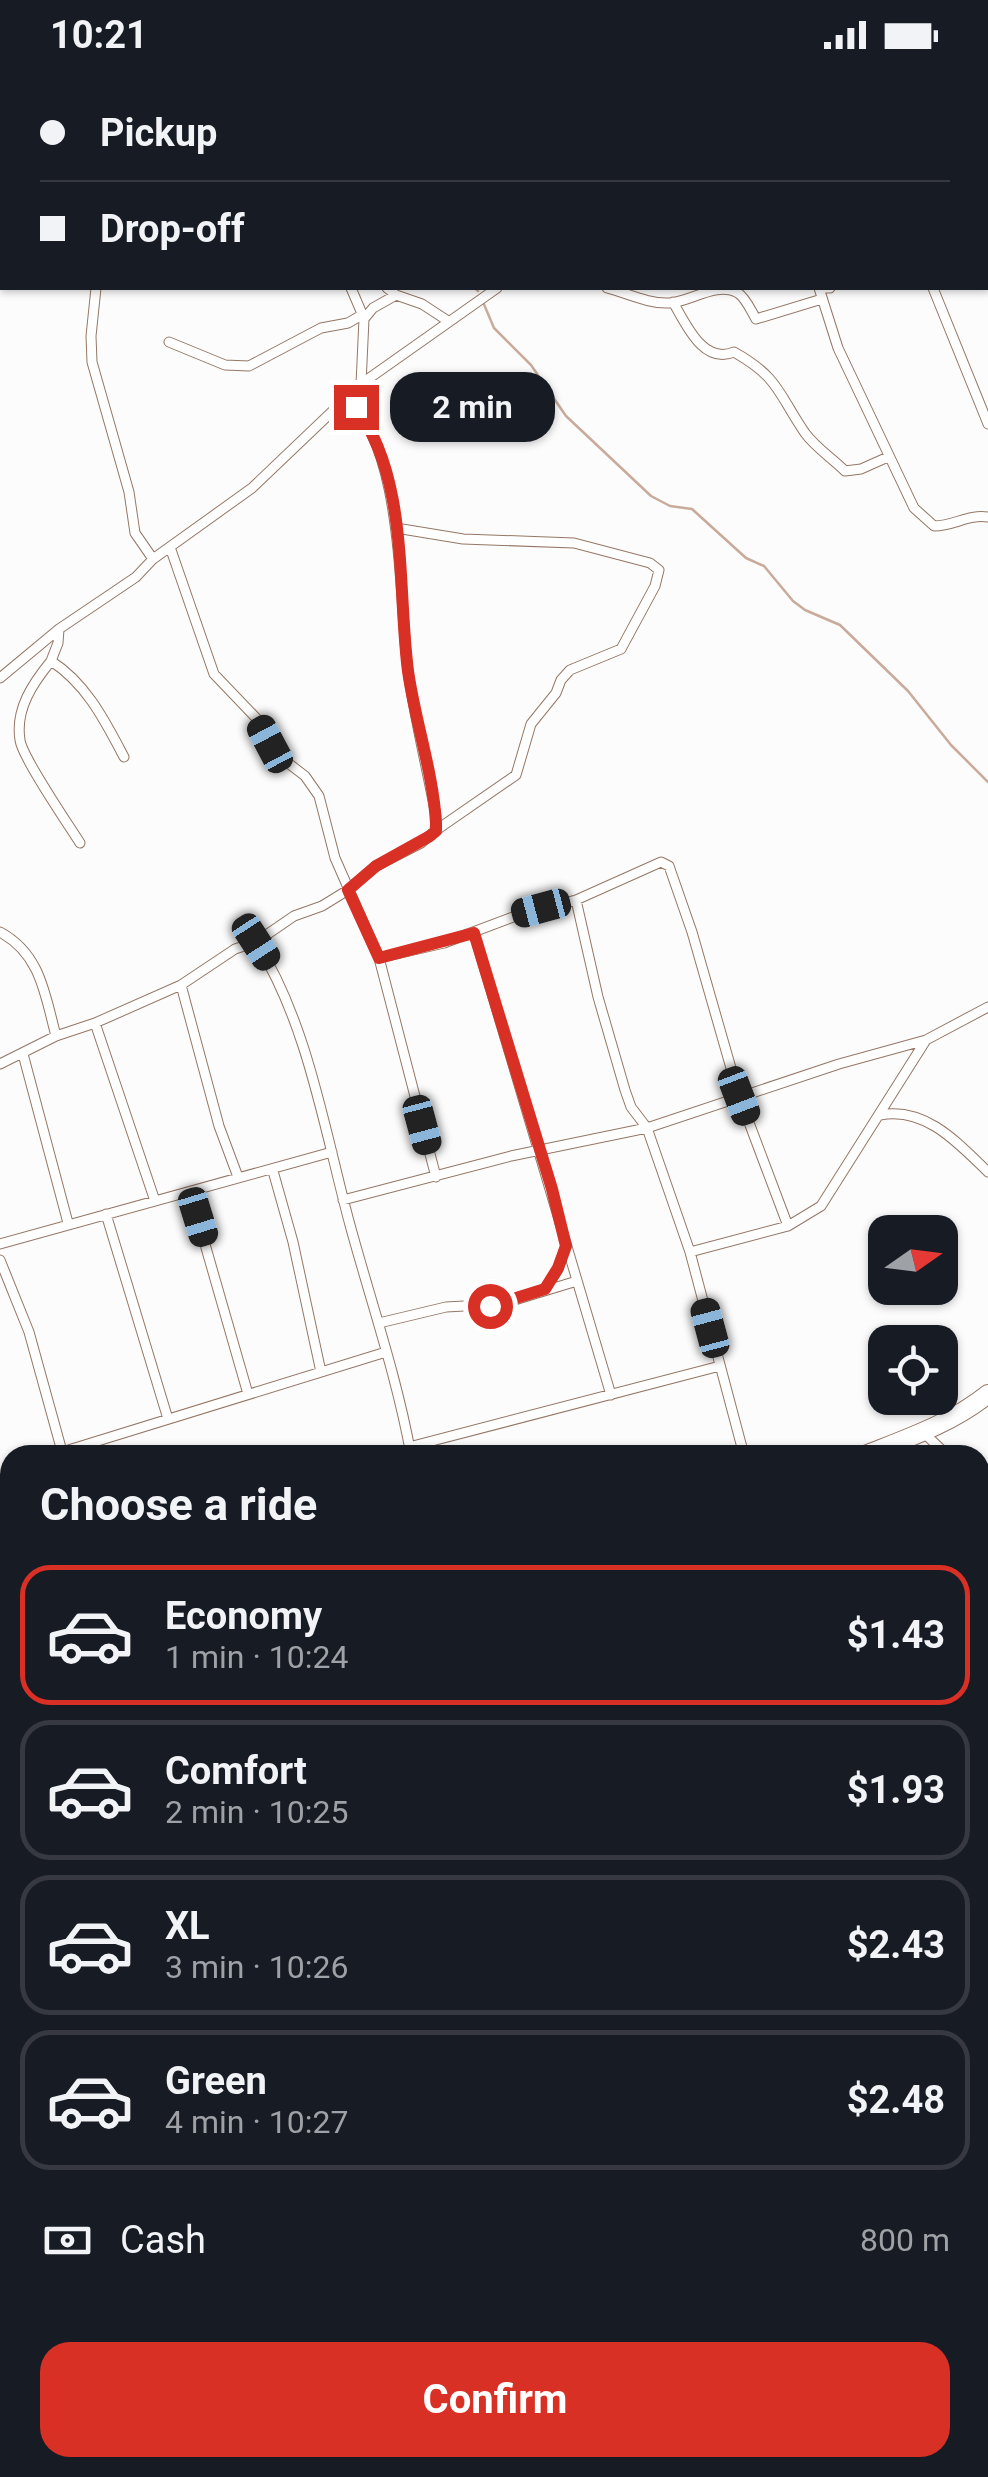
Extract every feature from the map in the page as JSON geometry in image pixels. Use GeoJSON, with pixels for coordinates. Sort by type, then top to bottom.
{"type":"FeatureCollection","features":[{"type":"Feature","properties":{"kind":"highway"},"geometry":{"type":"LineString","coordinates":[[890,1445],[969,1410],[988,1394]]}},
{"type":"Feature","properties":{"kind":"street"},"geometry":{"type":"LineString","coordinates":[[96,290],[90,336],[92,362],[129,492],[135,533],[153,559]]}},
{"type":"Feature","properties":{"kind":"street"},"geometry":{"type":"LineString","coordinates":[[352,290],[363,317],[360,384]]}},
{"type":"Feature","properties":{"kind":"street"},"geometry":{"type":"LineString","coordinates":[[0,678],[59,628],[136,577],[153,559],[252,488],[360,384],[493,290]]}},
{"type":"Feature","properties":{"kind":"street"},"geometry":{"type":"LineString","coordinates":[[613,290],[641,299],[673,302],[704,292],[731,291],[742,296],[756,319],[822,299]]}},
{"type":"Feature","properties":{"kind":"street"},"geometry":{"type":"LineString","coordinates":[[824,290],[822,299],[838,348],[914,508],[926,522],[943,526],[972,516],[988,518]]}},
{"type":"Feature","properties":{"kind":"street"},"geometry":{"type":"LineString","coordinates":[[933,290],[988,424]]}},
{"type":"Feature","properties":{"kind":"street"},"geometry":{"type":"LineString","coordinates":[[169,342],[225,365],[249,366],[321,328],[363,317],[391,291],[448,321]]}},
{"type":"Feature","properties":{"kind":"street"},"geometry":{"type":"LineString","coordinates":[[673,302],[690,333],[714,354],[734,352],[760,367],[784,394],[815,445],[845,471],[861,469],[888,456]]}},
{"type":"Feature","properties":{"kind":"street"},"geometry":{"type":"LineString","coordinates":[[344,400],[363,417],[380,455],[396,528],[408,669],[436,831]]}},
{"type":"Feature","properties":{"kind":"street"},"geometry":{"type":"LineString","coordinates":[[0,1064],[56,1036],[96,1023],[181,985],[235,949],[256,942],[294,916],[322,906],[348,890],[376,866],[421,842],[516,775],[532,724],[561,680],[570,670],[621,649],[660,570],[650,563],[574,543],[463,539],[396,528]]}},
{"type":"Feature","properties":{"kind":"street"},"geometry":{"type":"LineString","coordinates":[[170,547],[214,674],[258,720],[276,753],[313,786],[324,810],[335,858],[379,958],[436,1177]]}},
{"type":"Feature","properties":{"kind":"street"},"geometry":{"type":"LineString","coordinates":[[59,628],[50,661],[28,689],[20,740],[80,843]]}},
{"type":"Feature","properties":{"kind":"street"},"geometry":{"type":"LineString","coordinates":[[50,661],[89,695],[124,757]]}},
{"type":"Feature","properties":{"kind":"street"},"geometry":{"type":"LineString","coordinates":[[379,958],[576,900],[644,867],[661,862],[669,866],[739,1096],[788,1226]]}},
{"type":"Feature","properties":{"kind":"street"},"geometry":{"type":"LineString","coordinates":[[576,900],[624,1090],[647,1128],[690,1252],[741,1445]]}},
{"type":"Feature","properties":{"kind":"street"},"geometry":{"type":"LineString","coordinates":[[0,932],[34,962],[56,1036]]}},
{"type":"Feature","properties":{"kind":"street"},"geometry":{"type":"LineString","coordinates":[[474,933],[611,1395]]}},
{"type":"Feature","properties":{"kind":"street"},"geometry":{"type":"LineString","coordinates":[[256,942],[269,963],[302,1048],[379,1323],[409,1445]]}},
{"type":"Feature","properties":{"kind":"street"},"geometry":{"type":"LineString","coordinates":[[181,985],[219,1126],[238,1178]]}},
{"type":"Feature","properties":{"kind":"street"},"geometry":{"type":"LineString","coordinates":[[344,1200],[539,1150],[647,1128],[926,1040],[988,1007]]}},
{"type":"Feature","properties":{"kind":"street"},"geometry":{"type":"LineString","coordinates":[[96,1023],[154,1201]]}},
{"type":"Feature","properties":{"kind":"street"},"geometry":{"type":"LineString","coordinates":[[690,1252],[788,1226],[820,1206],[926,1040]]}},
{"type":"Feature","properties":{"kind":"street"},"geometry":{"type":"LineString","coordinates":[[23,1054],[68,1223]]}},
{"type":"Feature","properties":{"kind":"street"},"geometry":{"type":"LineString","coordinates":[[880,1115],[898,1111],[921,1117],[988,1172]]}},
{"type":"Feature","properties":{"kind":"street"},"geometry":{"type":"LineString","coordinates":[[0,1244],[332,1152]]}},
{"type":"Feature","properties":{"kind":"street"},"geometry":{"type":"LineString","coordinates":[[273,1171],[321,1372]]}},
{"type":"Feature","properties":{"kind":"street"},"geometry":{"type":"LineString","coordinates":[[190,1192],[248,1394]]}},
{"type":"Feature","properties":{"kind":"street"},"geometry":{"type":"LineString","coordinates":[[106,1214],[168,1419]]}},
{"type":"Feature","properties":{"kind":"street"},"geometry":{"type":"LineString","coordinates":[[545,1289],[566,1246]]}},
{"type":"Feature","properties":{"kind":"street"},"geometry":{"type":"LineString","coordinates":[[0,1260],[29,1332],[60,1445]]}},
{"type":"Feature","properties":{"kind":"street"},"geometry":{"type":"LineString","coordinates":[[379,1323],[446,1306],[502,1304],[577,1282]]}},
{"type":"Feature","properties":{"kind":"street"},"geometry":{"type":"LineString","coordinates":[[90,1445],[386,1352]]}},
{"type":"Feature","properties":{"kind":"street"},"geometry":{"type":"LineString","coordinates":[[432,1445],[720,1366]]}},
{"type":"Feature","properties":{"kind":"street"},"geometry":{"type":"LineString","coordinates":[[923,1432],[937,1445]]}},
{"type":"Feature","properties":{"kind":"waterway"},"geometry":{"type":"LineString","coordinates":[[483,302],[494,328],[531,365],[566,416],[651,496],[670,506],[692,509],[746,558],[764,566],[793,601],[840,625],[908,691],[951,745],[988,782]]}},
{"type":"Feature","properties":{"kind":"route"},"geometry":{"type":"LineString","coordinates":[[356,407],[380,455],[393,509],[408,669],[436,831],[376,866],[348,890],[379,958],[474,933],[566,1246],[554,1278],[545,1289],[490,1306]]}}]}
